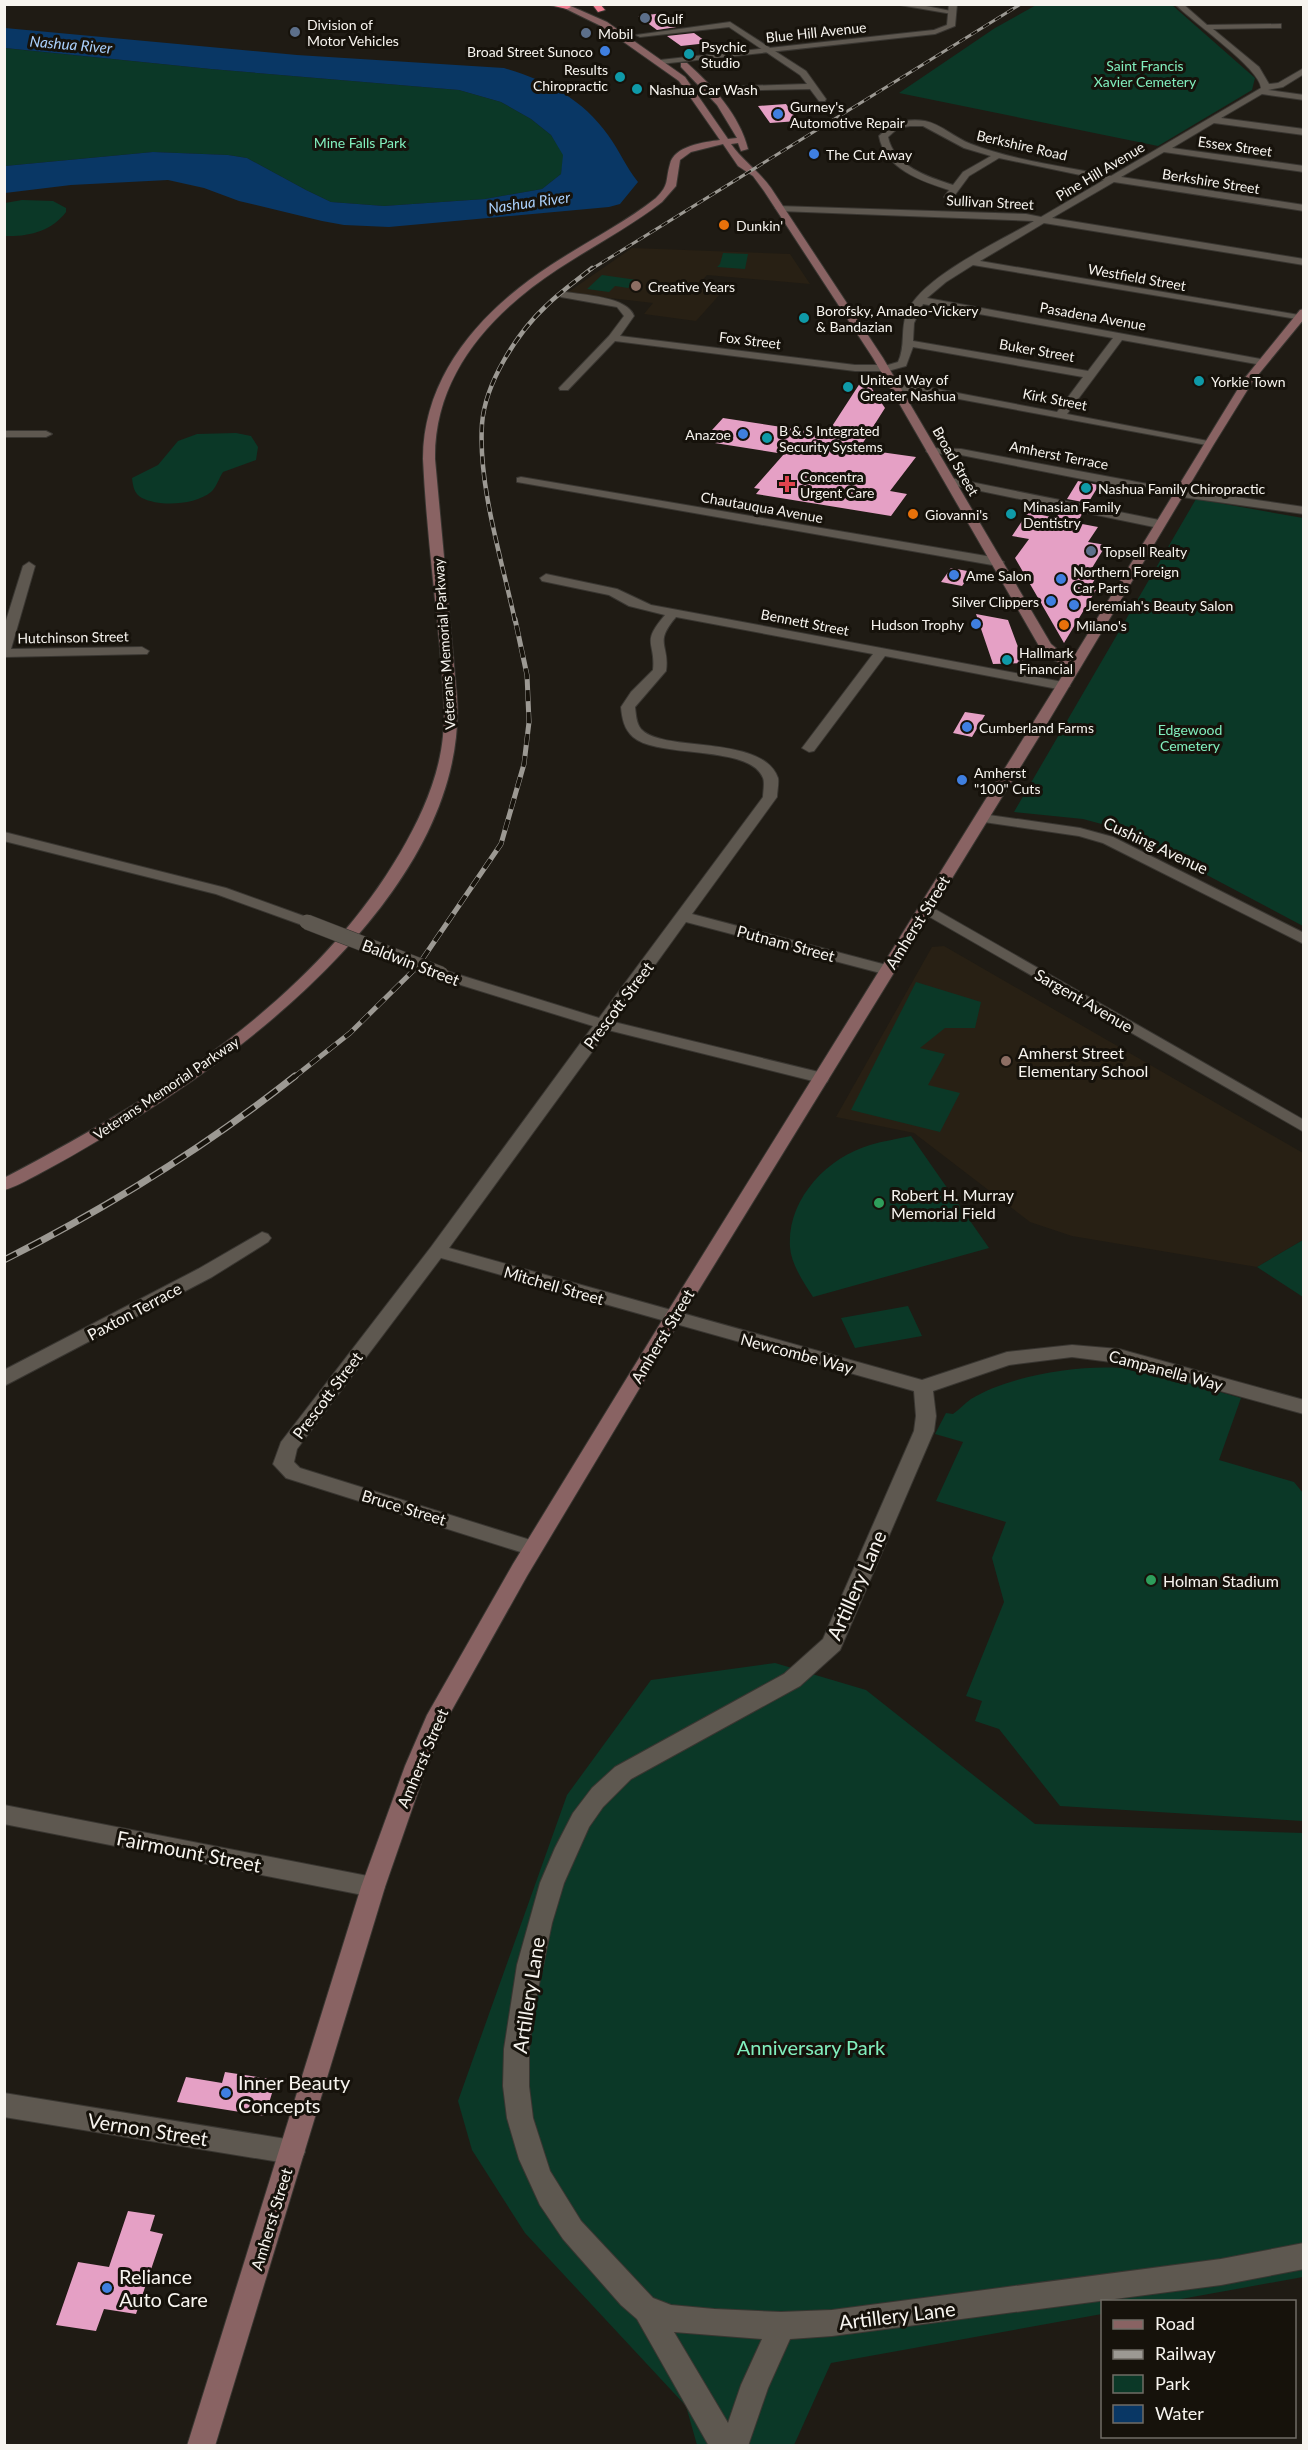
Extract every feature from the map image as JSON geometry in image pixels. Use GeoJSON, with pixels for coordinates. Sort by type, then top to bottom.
{"type":"FeatureCollection","features":[{"type":"Feature","properties":{"kind":"highway"},"geometry":{"type":"LineString","coordinates":[[548,4],[563,6]]}},
{"type":"Feature","properties":{"kind":"main road"},"geometry":{"type":"LineString","coordinates":[[590,4],[612,16]]}},
{"type":"Feature","properties":{"kind":"main road","name":"Broad Street"},"geometry":{"type":"LineString","coordinates":[[563,6],[604,24],[660,62],[689,86],[722,149],[737,158],[746,169],[756,174]]}},
{"type":"Feature","properties":{"kind":"main road"},"geometry":{"type":"LineString","coordinates":[[631,28],[650,41]]}},
{"type":"Feature","properties":{"kind":"main road","name":"Broad Street"},"geometry":{"type":"LineString","coordinates":[[668,54],[709,89],[743,142],[756,174],[884,368],[1048,648],[1058,657],[1076,663]]}},
{"type":"Feature","properties":{"kind":"main road","name":"Veterans Memorial Parkway"},"geometry":{"type":"LineString","coordinates":[[687,163],[695,156],[743,142]]}},
{"type":"Feature","properties":{"kind":"main road","name":"Veterans Memorial Parkway"},"geometry":{"type":"LineString","coordinates":[[4,1185],[80,1146],[141,1108],[242,1036],[286,999],[340,946],[399,871],[420,832],[434,798],[446,762],[450,737],[450,690],[429,465],[430,434],[436,405],[457,360],[492,317],[539,276],[613,231],[665,194],[674,181],[674,163],[680,155],[698,147],[722,149]]}},
{"type":"Feature","properties":{"kind":"main road"},"geometry":{"type":"LineString","coordinates":[[695,156],[722,149]]}},
{"type":"Feature","properties":{"kind":"main road","name":"Veterans Memorial Parkway"},"geometry":{"type":"LineString","coordinates":[[613,231],[660,209],[679,193]]}},
{"type":"Feature","properties":{"kind":"main road","name":"Amherst Street"},"geometry":{"type":"LineString","coordinates":[[201,2445],[373,1887],[426,1739],[533,1548],[672,1318],[1063,686],[1208,444],[1262,362],[1301,315]]}},
{"type":"Feature","properties":{"kind":"street"},"geometry":{"type":"LineString","coordinates":[[897,4],[952,8]]}},
{"type":"Feature","properties":{"kind":"street"},"geometry":{"type":"LineString","coordinates":[[1178,4],[1256,69],[1262,76],[1264,89],[1304,98]]}},
{"type":"Feature","properties":{"kind":"street","name":"Blue Hill Avenue"},"geometry":{"type":"LineString","coordinates":[[660,62],[940,31],[953,23],[952,8]]}},
{"type":"Feature","properties":{"kind":"street"},"geometry":{"type":"LineString","coordinates":[[640,35],[730,24],[803,73],[822,99]]}},
{"type":"Feature","properties":{"kind":"street"},"geometry":{"type":"LineString","coordinates":[[1203,27],[1278,26]]}},
{"type":"Feature","properties":{"kind":"street","name":"Pine Hill Avenue"},"geometry":{"type":"LineString","coordinates":[[919,300],[927,291],[971,262],[1264,89],[1280,85],[1304,70]]}},
{"type":"Feature","properties":{"kind":"street"},"geometry":{"type":"LineString","coordinates":[[709,89],[813,86]]}},
{"type":"Feature","properties":{"kind":"street"},"geometry":{"type":"LineString","coordinates":[[1214,120],[1304,132]]}},
{"type":"Feature","properties":{"kind":"street","name":"Berkshire Road"},"geometry":{"type":"LineString","coordinates":[[955,189],[936,183],[899,163],[884,144],[885,133],[903,124],[925,124],[967,146],[998,155],[1114,179]]}},
{"type":"Feature","properties":{"kind":"street","name":"Essex Street"},"geometry":{"type":"LineString","coordinates":[[1163,149],[1304,170]]}},
{"type":"Feature","properties":{"kind":"street"},"geometry":{"type":"LineString","coordinates":[[938,213],[973,169],[998,155]]}},
{"type":"Feature","properties":{"kind":"street","name":"Berkshire Street"},"geometry":{"type":"LineString","coordinates":[[1114,179],[1304,208]]}},
{"type":"Feature","properties":{"kind":"street","name":"Sullivan Street"},"geometry":{"type":"LineString","coordinates":[[780,208],[1045,219],[1304,262]]}},
{"type":"Feature","properties":{"kind":"street","name":"Westfield Street"},"geometry":{"type":"LineString","coordinates":[[971,262],[1301,315]]}},
{"type":"Feature","properties":{"kind":"street"},"geometry":{"type":"LineString","coordinates":[[564,388],[613,338],[630,316],[627,310],[620,305],[565,295]]}},
{"type":"Feature","properties":{"kind":"street"},"geometry":{"type":"LineString","coordinates":[[884,368],[904,362],[910,321],[919,300]]}},
{"type":"Feature","properties":{"kind":"street","name":"Pasadena Avenue"},"geometry":{"type":"LineString","coordinates":[[919,300],[1262,362]]}},
{"type":"Feature","properties":{"kind":"street"},"geometry":{"type":"LineString","coordinates":[[1060,416],[1120,336]]}},
{"type":"Feature","properties":{"kind":"street","name":"Fox Street"},"geometry":{"type":"LineString","coordinates":[[613,338],[848,368],[884,368]]}},
{"type":"Feature","properties":{"kind":"street","name":"Buker Street"},"geometry":{"type":"LineString","coordinates":[[907,343],[1091,375]]}},
{"type":"Feature","properties":{"kind":"street","name":"Kirk Street"},"geometry":{"type":"LineString","coordinates":[[896,388],[921,389],[1208,444]]}},
{"type":"Feature","properties":{"kind":"street"},"geometry":{"type":"LineString","coordinates":[[4,434],[46,434]]}},
{"type":"Feature","properties":{"kind":"street","name":"Amherst Terrace"},"geometry":{"type":"LineString","coordinates":[[932,451],[970,453],[1153,489],[1304,511]]}},
{"type":"Feature","properties":{"kind":"street","name":"Chautauqua Avenue"},"geometry":{"type":"LineString","coordinates":[[521,480],[998,562]]}},
{"type":"Feature","properties":{"kind":"street"},"geometry":{"type":"LineString","coordinates":[[951,482],[1159,524]]}},
{"type":"Feature","properties":{"kind":"street"},"geometry":{"type":"LineString","coordinates":[[4,652],[29,566]]}},
{"type":"Feature","properties":{"kind":"street","name":"Bennett Street"},"geometry":{"type":"LineString","coordinates":[[546,578],[613,592],[639,606],[1063,686]]}},
{"type":"Feature","properties":{"kind":"street","name":"Prescott Street"},"geometry":{"type":"LineString","coordinates":[[283,1459],[288,1447],[437,1251],[766,805],[772,788],[765,771],[751,760],[720,751],[652,740],[639,735],[633,728],[628,707],[659,671],[660,660],[656,636],[673,613]]}},
{"type":"Feature","properties":{"kind":"street","name":"Hutchinson Street"},"geometry":{"type":"LineString","coordinates":[[4,652],[142,651]]}},
{"type":"Feature","properties":{"kind":"street"},"geometry":{"type":"LineString","coordinates":[[809,748],[881,652]]}},
{"type":"Feature","properties":{"kind":"street","name":"Cushing Avenue"},"geometry":{"type":"LineString","coordinates":[[982,818],[1080,832],[1108,840],[1304,939]]}},
{"type":"Feature","properties":{"kind":"street","name":"Baldwin Street"},"geometry":{"type":"LineString","coordinates":[[4,836],[209,888],[308,922],[441,974],[519,1001],[821,1078]]}},
{"type":"Feature","properties":{"kind":"street","name":"Sargent Avenue"},"geometry":{"type":"LineString","coordinates":[[926,909],[1304,1127]]}},
{"type":"Feature","properties":{"kind":"street","name":"Putnam Street"},"geometry":{"type":"LineString","coordinates":[[684,917],[888,970]]}},
{"type":"Feature","properties":{"kind":"street","name":"Paxton Terrace"},"geometry":{"type":"LineString","coordinates":[[4,1379],[206,1273],[262,1239]]}},
{"type":"Feature","properties":{"kind":"street","name":"Mitchell Street"},"geometry":{"type":"LineString","coordinates":[[437,1251],[672,1318]]}},
{"type":"Feature","properties":{"kind":"street","name":"Newcombe Way"},"geometry":{"type":"LineString","coordinates":[[672,1318],[922,1387]]}},
{"type":"Feature","properties":{"kind":"street","name":"Campanella Way"},"geometry":{"type":"LineString","coordinates":[[922,1387],[1007,1359],[1072,1351],[1119,1356],[1304,1407]]}},
{"type":"Feature","properties":{"kind":"street","name":"Artillery Lane"},"geometry":{"type":"LineString","coordinates":[[922,1387],[926,1416],[924,1431],[832,1644],[792,1680],[624,1773],[601,1794],[582,1818],[552,1880],[536,1940],[521,2016],[516,2068],[520,2116],[532,2157],[549,2199],[575,2236],[647,2311],[679,2319],[780,2327],[832,2323],[1100,2290],[1221,2272],[1304,2256]]}},
{"type":"Feature","properties":{"kind":"street","name":"Bruce Street"},"geometry":{"type":"LineString","coordinates":[[283,1459],[283,1464],[293,1473],[533,1548]]}},
{"type":"Feature","properties":{"kind":"street","name":"Fairmount Street"},"geometry":{"type":"LineString","coordinates":[[4,1814],[373,1887]]}},
{"type":"Feature","properties":{"kind":"street","name":"Vernon Street"},"geometry":{"type":"LineString","coordinates":[[4,2105],[292,2152]]}},
{"type":"Feature","properties":{"kind":"street"},"geometry":{"type":"LineString","coordinates":[[647,2311],[725,2445]]}},
{"type":"Feature","properties":{"kind":"street"},"geometry":{"type":"LineString","coordinates":[[734,2445],[755,2385],[780,2327]]}},
{"type":"Feature","properties":{"kind":"shaded area","name":"Creative Years"},"geometry":{"type":"Polygon","coordinates":[[[632,248],[790,254],[810,284],[707,275],[695,288],[722,292],[696,321],[644,314],[653,303],[567,293],[632,248]]]}},
{"type":"Feature","properties":{"kind":"shaded area","name":"Amherst Street Elementary School"},"geometry":{"type":"Polygon","coordinates":[[[944,946],[1303,1153],[1303,1240],[1257,1267],[1072,1236],[1030,1222],[914,1133],[836,1117],[932,947],[944,946]]]}},
{"type":"Feature","properties":{"kind":"green space","name":"Saint Francis Xavier Cemetery"},"geometry":{"type":"Polygon","coordinates":[[[1038,4],[1172,5],[1255,78],[1252,90],[1158,146],[899,93],[995,28],[1038,4]]]}},
{"type":"Feature","properties":{"kind":"green space","name":"Mine Falls Park"},"geometry":{"type":"Polygon","coordinates":[[[4,48],[211,69],[459,90],[501,102],[531,119],[551,135],[564,155],[561,174],[542,189],[485,199],[384,206],[331,202],[247,158],[228,155],[153,152],[5,166],[4,48]]]}},
{"type":"Feature","properties":{"kind":"green space"},"geometry":{"type":"Polygon","coordinates":[[[22,200],[53,201],[66,208],[66,212],[54,224],[39,232],[5,236],[5,203],[22,200]]]}},
{"type":"Feature","properties":{"kind":"green space"},"geometry":{"type":"Polygon","coordinates":[[[723,253],[748,254],[745,269],[717,267],[723,253]]]}},
{"type":"Feature","properties":{"kind":"green space"},"geometry":{"type":"Polygon","coordinates":[[[602,275],[637,280],[628,288],[615,286],[609,292],[587,289],[602,275]]]}},
{"type":"Feature","properties":{"kind":"green space"},"geometry":{"type":"Polygon","coordinates":[[[236,433],[251,436],[258,447],[256,460],[223,472],[213,490],[204,496],[187,502],[158,503],[139,496],[133,487],[132,478],[158,465],[178,441],[197,434],[236,433]]]}},
{"type":"Feature","properties":{"kind":"green space","name":"Edgewood Cemetery"},"geometry":{"type":"Polygon","coordinates":[[[1196,499],[1303,518],[1303,926],[1120,829],[1083,819],[1014,812],[1196,499]]]}},
{"type":"Feature","properties":{"kind":"green space"},"geometry":{"type":"Polygon","coordinates":[[[916,982],[981,1002],[975,1028],[945,1028],[920,1048],[945,1054],[928,1085],[960,1093],[940,1132],[851,1110],[916,982]]]}},
{"type":"Feature","properties":{"kind":"green space","name":"Robert H. Murray Memorial Field"},"geometry":{"type":"Polygon","coordinates":[[[911,1136],[989,1248],[813,1297],[795,1267],[790,1247],[795,1213],[802,1198],[812,1183],[825,1171],[854,1151],[911,1136]]]}},
{"type":"Feature","properties":{"kind":"green space"},"geometry":{"type":"Polygon","coordinates":[[[1303,1240],[1303,1297],[1257,1267],[1303,1240]]]}},
{"type":"Feature","properties":{"kind":"green space"},"geometry":{"type":"Polygon","coordinates":[[[908,1306],[922,1336],[855,1348],[841,1318],[908,1306]]]}},
{"type":"Feature","properties":{"kind":"green space","name":"Holman Stadium"},"geometry":{"type":"Polygon","coordinates":[[[1121,1364],[1241,1398],[1219,1460],[1294,1482],[1303,1493],[1303,1821],[1060,1806],[999,1729],[975,1721],[982,1701],[966,1696],[1004,1602],[992,1558],[1006,1522],[936,1501],[963,1442],[935,1434],[946,1413],[953,1414],[971,1399],[1004,1384],[1064,1370],[1120,1368],[1121,1364]]]}},
{"type":"Feature","properties":{"kind":"green space","name":"Anniversary Park"},"geometry":{"type":"Polygon","coordinates":[[[775,1663],[866,1690],[1035,1824],[1303,1833],[1303,2277],[1176,2300],[1101,2300],[1101,2314],[831,2363],[794,2445],[697,2445],[686,2406],[525,2233],[472,2150],[458,2101],[567,1795],[651,1680],[775,1663]]]}},
{"type":"Feature","properties":{"kind":"water","name":"Nashua River"},"geometry":{"type":"Polygon","coordinates":[[[5,28],[297,55],[504,68],[534,78],[562,92],[587,111],[608,135],[638,182],[620,204],[609,207],[389,227],[344,225],[322,221],[239,201],[204,188],[168,180],[71,185],[5,193],[5,166],[153,152],[247,158],[331,202],[384,206],[485,199],[542,189],[561,174],[563,155],[551,135],[531,119],[501,102],[459,90],[211,69],[5,48],[5,28]]]}},
{"type":"Feature","properties":{"kind":"building"},"geometry":{"type":"Polygon","coordinates":[[[664,13],[683,26],[657,30],[638,16],[664,13]]]}},
{"type":"Feature","properties":{"kind":"building"},"geometry":{"type":"Polygon","coordinates":[[[694,33],[708,43],[681,46],[667,36],[694,33]]]}},
{"type":"Feature","properties":{"kind":"building","name":"Gurney's Automotive Repair"},"geometry":{"type":"Polygon","coordinates":[[[786,104],[798,121],[770,123],[758,106],[786,104]]]}},
{"type":"Feature","properties":{"kind":"building"},"geometry":{"type":"Polygon","coordinates":[[[864,377],[885,408],[859,449],[916,457],[890,491],[907,494],[891,516],[756,494],[760,489],[754,488],[784,454],[702,441],[723,418],[827,434],[864,377]]]}},
{"type":"Feature","properties":{"kind":"building"},"geometry":{"type":"Polygon","coordinates":[[[1078,481],[1099,485],[1088,503],[1067,499],[1078,481]]]}},
{"type":"Feature","properties":{"kind":"building"},"geometry":{"type":"Polygon","coordinates":[[[1061,510],[1082,514],[1077,523],[1098,527],[1088,542],[1106,545],[1092,568],[1101,569],[1092,584],[1099,585],[1064,643],[1015,558],[1029,539],[1012,536],[1028,512],[1056,518],[1061,510]]]}},
{"type":"Feature","properties":{"kind":"building"},"geometry":{"type":"Polygon","coordinates":[[[951,568],[973,572],[962,586],[941,582],[951,568]]]}},
{"type":"Feature","properties":{"kind":"building"},"geometry":{"type":"Polygon","coordinates":[[[976,614],[1008,620],[1024,663],[993,664],[976,614]]]}},
{"type":"Feature","properties":{"kind":"building","name":"Cumberland Farms"},"geometry":{"type":"Polygon","coordinates":[[[965,712],[985,715],[972,737],[953,733],[965,712]]]}},
{"type":"Feature","properties":{"kind":"building","name":"Inner Beauty Concepts"},"geometry":{"type":"Polygon","coordinates":[[[225,2072],[276,2080],[265,2116],[177,2102],[186,2077],[222,2083],[225,2072]]]}},
{"type":"Feature","properties":{"kind":"building","name":"Reliance Auto Care"},"geometry":{"type":"Polygon","coordinates":[[[128,2211],[155,2215],[150,2231],[163,2234],[136,2314],[104,2309],[96,2331],[56,2325],[78,2262],[109,2267],[128,2211]]]}},
{"type":"Feature","properties":{"kind":"railway"},"geometry":{"type":"LineString","coordinates":[[590,270],[1021,4]]}},
{"type":"Feature","properties":{"kind":"railway"},"geometry":{"type":"LineString","coordinates":[[515,621],[487,497],[482,448],[484,408],[504,360],[524,330],[551,301],[592,268]]}},
{"type":"Feature","properties":{"kind":"railway"},"geometry":{"type":"LineString","coordinates":[[293,1078],[350,1033],[417,967],[501,844],[524,764],[529,722],[527,675],[515,619]]}},
{"type":"Feature","properties":{"kind":"railway"},"geometry":{"type":"LineString","coordinates":[[4,1260],[154,1176],[226,1128],[295,1076]]}},
{"type":"Feature","properties":{"kind":"place","name":"Gulf"},"geometry":{"type":"Point","coordinates":[645,18]}},
{"type":"Feature","properties":{"kind":"place","name":"Division of Motor Vehicles"},"geometry":{"type":"Point","coordinates":[295,32]}},
{"type":"Feature","properties":{"kind":"place","name":"Mobil"},"geometry":{"type":"Point","coordinates":[586,33]}},
{"type":"Feature","properties":{"kind":"place","name":"Broad Street Sunoco"},"geometry":{"type":"Point","coordinates":[605,51]}},
{"type":"Feature","properties":{"kind":"place","name":"Psychic Studio"},"geometry":{"type":"Point","coordinates":[689,54]}},
{"type":"Feature","properties":{"kind":"place","name":"Results Chiropractic"},"geometry":{"type":"Point","coordinates":[620,77]}},
{"type":"Feature","properties":{"kind":"place","name":"Nashua Car Wash"},"geometry":{"type":"Point","coordinates":[637,89]}},
{"type":"Feature","properties":{"kind":"place","name":"Gurney's Automotive Repair"},"geometry":{"type":"Point","coordinates":[778,114]}},
{"type":"Feature","properties":{"kind":"place","name":"The Cut Away"},"geometry":{"type":"Point","coordinates":[814,154]}},
{"type":"Feature","properties":{"kind":"place","name":"Dunkin'"},"geometry":{"type":"Point","coordinates":[724,225]}},
{"type":"Feature","properties":{"kind":"place","name":"Creative Years"},"geometry":{"type":"Point","coordinates":[636,286]}},
{"type":"Feature","properties":{"kind":"place","name":"Borofsky, Amadeo-Vickery & Bandazian"},"geometry":{"type":"Point","coordinates":[804,318]}},
{"type":"Feature","properties":{"kind":"place","name":"Yorkie Town"},"geometry":{"type":"Point","coordinates":[1199,381]}},
{"type":"Feature","properties":{"kind":"place","name":"United Way of Greater Nashua"},"geometry":{"type":"Point","coordinates":[848,387]}},
{"type":"Feature","properties":{"kind":"place","name":"Anazoe"},"geometry":{"type":"Point","coordinates":[743,434]}},
{"type":"Feature","properties":{"kind":"place","name":"B & S Integrated Security Systems"},"geometry":{"type":"Point","coordinates":[767,438]}},
{"type":"Feature","properties":{"kind":"place","name":"Concentra Urgent Care"},"geometry":{"type":"Point","coordinates":[787,484]}},
{"type":"Feature","properties":{"kind":"place","name":"Nashua Family Chiropractic"},"geometry":{"type":"Point","coordinates":[1086,488]}},
{"type":"Feature","properties":{"kind":"place","name":"Giovanni's"},"geometry":{"type":"Point","coordinates":[913,514]}},
{"type":"Feature","properties":{"kind":"place","name":"Minasian Family Dentistry"},"geometry":{"type":"Point","coordinates":[1011,514]}},
{"type":"Feature","properties":{"kind":"place","name":"Topsell Realty"},"geometry":{"type":"Point","coordinates":[1091,551]}},
{"type":"Feature","properties":{"kind":"place","name":"Ame Salon"},"geometry":{"type":"Point","coordinates":[954,575]}},
{"type":"Feature","properties":{"kind":"place","name":"Northern Foreign Car Parts"},"geometry":{"type":"Point","coordinates":[1061,579]}},
{"type":"Feature","properties":{"kind":"place","name":"Silver Clippers"},"geometry":{"type":"Point","coordinates":[1051,601]}},
{"type":"Feature","properties":{"kind":"place","name":"Jeremiah's Beauty Salon"},"geometry":{"type":"Point","coordinates":[1074,605]}},
{"type":"Feature","properties":{"kind":"place","name":"Hudson Trophy"},"geometry":{"type":"Point","coordinates":[976,624]}},
{"type":"Feature","properties":{"kind":"place","name":"Milano's"},"geometry":{"type":"Point","coordinates":[1064,625]}},
{"type":"Feature","properties":{"kind":"place","name":"Hallmark Financial"},"geometry":{"type":"Point","coordinates":[1007,660]}},
{"type":"Feature","properties":{"kind":"place","name":"Cumberland Farms"},"geometry":{"type":"Point","coordinates":[967,727]}},
{"type":"Feature","properties":{"kind":"place","name":"Amherst \"100\" Cuts"},"geometry":{"type":"Point","coordinates":[962,780]}},
{"type":"Feature","properties":{"kind":"place","name":"Amherst Street Elementary School"},"geometry":{"type":"Point","coordinates":[1006,1061]}},
{"type":"Feature","properties":{"kind":"place","name":"Robert H. Murray Memorial Field"},"geometry":{"type":"Point","coordinates":[879,1203]}},
{"type":"Feature","properties":{"kind":"place","name":"Holman Stadium"},"geometry":{"type":"Point","coordinates":[1151,1580]}},
{"type":"Feature","properties":{"kind":"place","name":"Inner Beauty Concepts"},"geometry":{"type":"Point","coordinates":[226,2093]}},
{"type":"Feature","properties":{"kind":"place","name":"Reliance Auto Care"},"geometry":{"type":"Point","coordinates":[107,2288]}}]}
